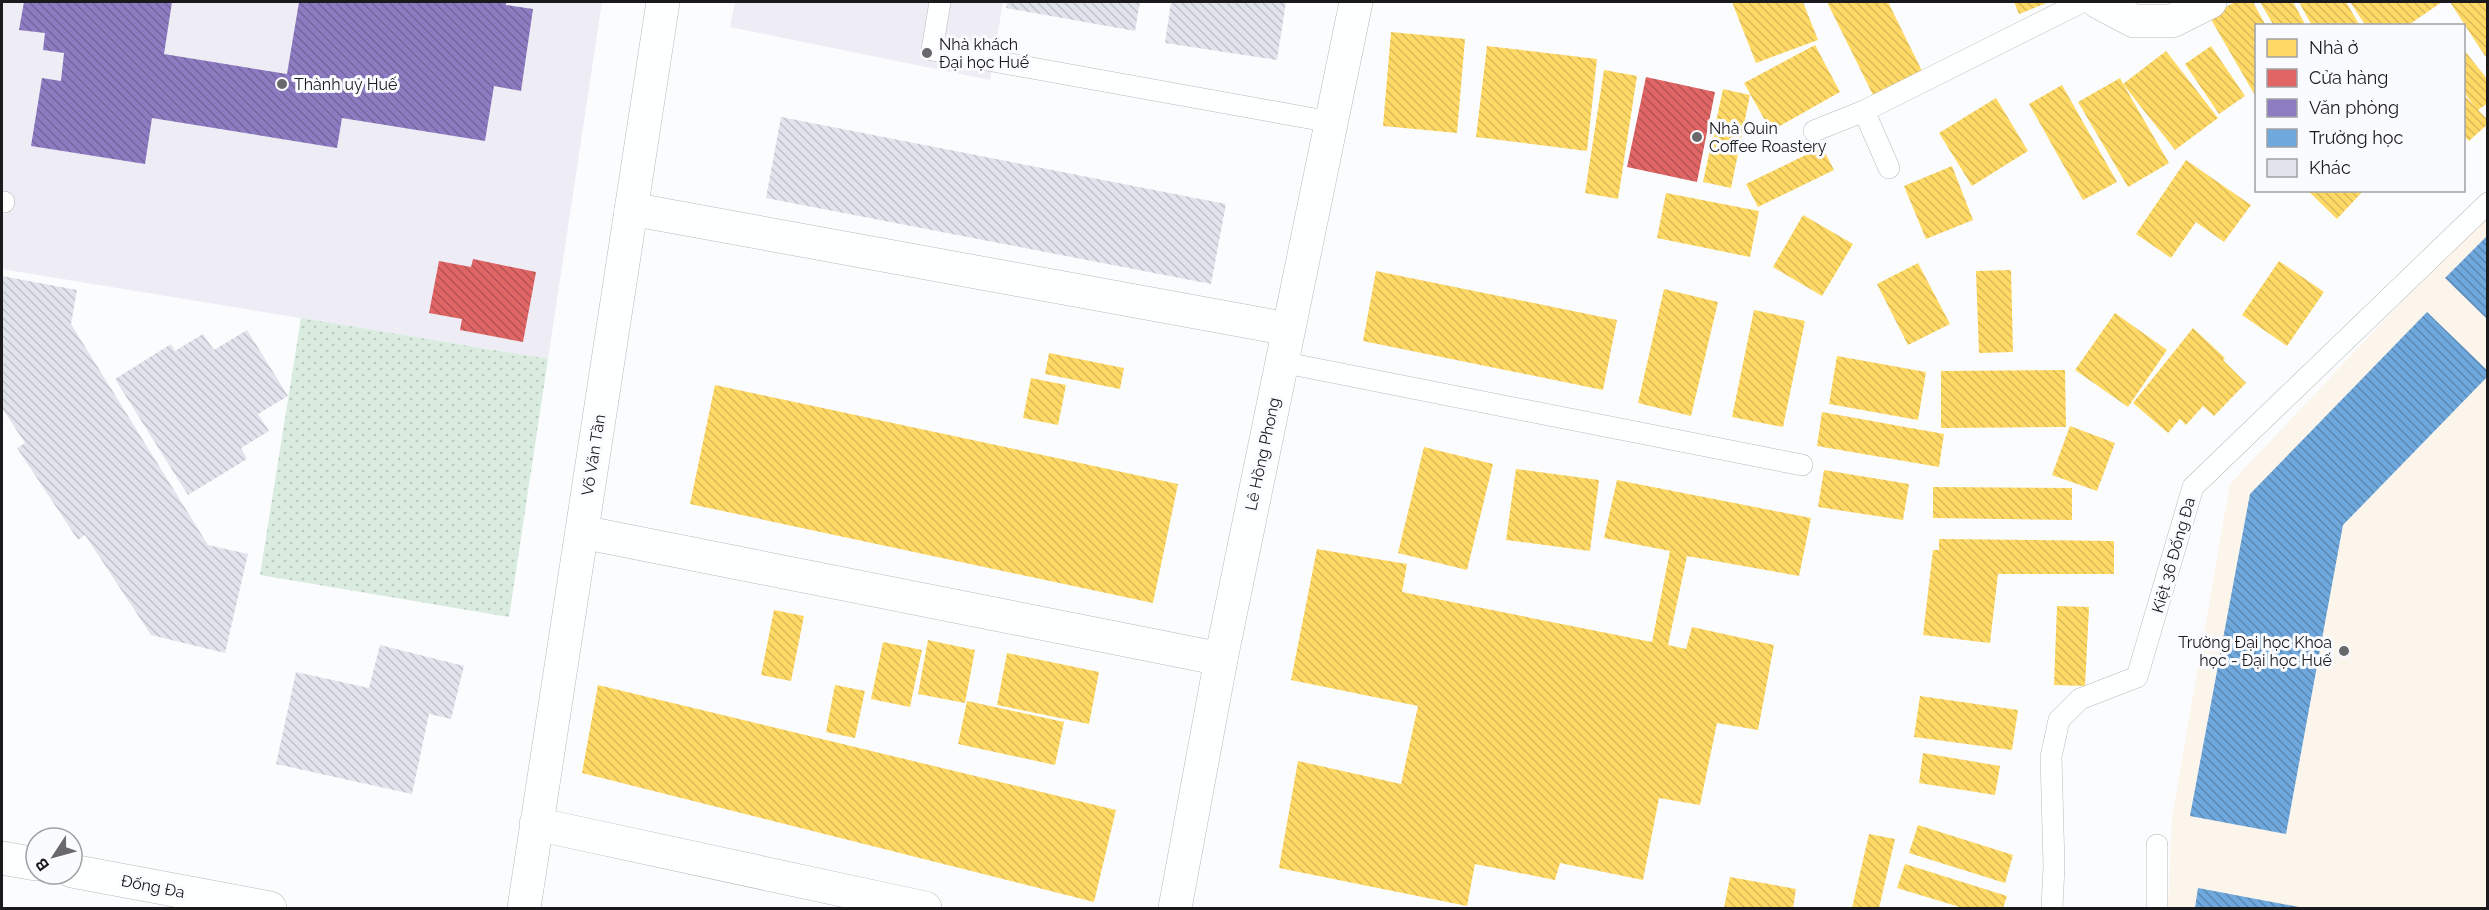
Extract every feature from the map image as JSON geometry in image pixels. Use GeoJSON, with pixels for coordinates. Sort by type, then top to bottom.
{"type":"FeatureCollection","features":[{"type":"Feature","properties":{"kind":"street","name":"Võ Văn Tần"},"geometry":{"type":"LineString","coordinates":[[524,909],[663,2]]}},
{"type":"Feature","properties":{"kind":"street","name":"Lê Hồng Phong"},"geometry":{"type":"LineString","coordinates":[[1175,909],[1221,659],[1356,2]]}},
{"type":"Feature","properties":{"kind":"street"},"geometry":{"type":"LineString","coordinates":[[2098,2],[2134,21],[2172,21],[2210,2]]}},
{"type":"Feature","properties":{"kind":"street"},"geometry":{"type":"LineString","coordinates":[[631,209],[1288,329]]}},
{"type":"Feature","properties":{"kind":"street"},"geometry":{"type":"LineString","coordinates":[[582,532],[1221,659]]}},
{"type":"Feature","properties":{"kind":"street"},"geometry":{"type":"LineString","coordinates":[[536,824],[925,909]]}},
{"type":"Feature","properties":{"kind":"street"},"geometry":{"type":"LineString","coordinates":[[2,858],[24,862]]}},
{"type":"Feature","properties":{"kind":"street","name":"Đống Đa"},"geometry":{"type":"LineString","coordinates":[[84,873],[270,909]]}},
{"type":"Feature","properties":{"kind":"lane"},"geometry":{"type":"LineString","coordinates":[[940,2],[932,50],[1331,122]]}},
{"type":"Feature","properties":{"kind":"lane"},"geometry":{"type":"LineString","coordinates":[[1814,131],[1864,111],[2082,2]]}},
{"type":"Feature","properties":{"kind":"lane"},"geometry":{"type":"LineString","coordinates":[[1864,111],[1889,168]]}},
{"type":"Feature","properties":{"kind":"lane","name":"Kiệt 36 Đống Đa"},"geometry":{"type":"LineString","coordinates":[[2052,909],[2054,866],[2051,757],[2059,720],[2080,699],[2137,678],[2193,487],[2487,203]]}},
{"type":"Feature","properties":{"kind":"lane"},"geometry":{"type":"LineString","coordinates":[[1281,362],[1802,465]]}},
{"type":"Feature","properties":{"kind":"lane"},"geometry":{"type":"LineString","coordinates":[[2157,845],[2157,909]]}},
{"type":"Feature","properties":{"kind":"shaded area"},"geometry":{"type":"Polygon","coordinates":[[[2,2],[602,2],[548,359],[2,269],[2,2]]]}},
{"type":"Feature","properties":{"kind":"shaded area","name":"Nhà khách Đại học Huế"},"geometry":{"type":"Polygon","coordinates":[[[735,2],[1003,2],[990,80],[730,27],[735,2]]]}},
{"type":"Feature","properties":{"kind":"shaded area","name":"Trường Đại học Khoa học - Đại học Huế"},"geometry":{"type":"Polygon","coordinates":[[[2487,211],[2487,908],[2168,908],[2172,817],[2230,484],[2487,211]]]}},
{"type":"Feature","properties":{"kind":"green space"},"geometry":{"type":"Polygon","coordinates":[[[301,318],[548,359],[509,617],[260,575],[301,318]]]}},
{"type":"Feature","properties":{"kind":"building: Nhà ở"},"geometry":{"type":"Polygon","coordinates":[[[1732,2],[1803,2],[1818,40],[1756,63],[1732,2]]]}},
{"type":"Feature","properties":{"kind":"building: Nhà ở"},"geometry":{"type":"Polygon","coordinates":[[[1827,2],[1888,2],[1922,71],[1873,95],[1827,2]]]}},
{"type":"Feature","properties":{"kind":"building: Nhà ở"},"geometry":{"type":"Polygon","coordinates":[[[2014,2],[2049,2],[2019,14],[2014,2]]]}},
{"type":"Feature","properties":{"kind":"building: Nhà ở"},"geometry":{"type":"Polygon","coordinates":[[[2235,2],[2253,2],[2265,24],[2255,24],[2255,95],[2209,16],[2235,2]]]}},
{"type":"Feature","properties":{"kind":"building: Nhà ở"},"geometry":{"type":"Polygon","coordinates":[[[2260,2],[2293,2],[2305,24],[2273,24],[2260,2]]]}},
{"type":"Feature","properties":{"kind":"building: Nhà ở"},"geometry":{"type":"Polygon","coordinates":[[[2299,2],[2346,2],[2359,24],[2311,24],[2299,2]]]}},
{"type":"Feature","properties":{"kind":"building: Nhà ở"},"geometry":{"type":"Polygon","coordinates":[[[2350,2],[2442,2],[2410,24],[2365,24],[2350,2]]]}},
{"type":"Feature","properties":{"kind":"building: Nhà ở"},"geometry":{"type":"Polygon","coordinates":[[[2450,2],[2486,2],[2488,54],[2485,56],[2450,2]]]}},
{"type":"Feature","properties":{"kind":"building: Nhà ở"},"geometry":{"type":"Polygon","coordinates":[[[1391,32],[1465,39],[1457,133],[1383,126],[1391,32]]]}},
{"type":"Feature","properties":{"kind":"building: Nhà ở"},"geometry":{"type":"Polygon","coordinates":[[[1815,45],[1840,92],[1771,131],[1744,83],[1815,45]]]}},
{"type":"Feature","properties":{"kind":"building: Nhà ở"},"geometry":{"type":"Polygon","coordinates":[[[1487,46],[1597,59],[1587,151],[1476,137],[1487,46]]]}},
{"type":"Feature","properties":{"kind":"building: Nhà ở"},"geometry":{"type":"Polygon","coordinates":[[[2211,46],[2245,96],[2219,114],[2185,64],[2211,46]]]}},
{"type":"Feature","properties":{"kind":"building: Nhà ở"},"geometry":{"type":"Polygon","coordinates":[[[2166,51],[2218,118],[2175,150],[2123,84],[2166,51]]]}},
{"type":"Feature","properties":{"kind":"building: Nhà ở"},"geometry":{"type":"Polygon","coordinates":[[[2465,51],[2488,80],[2488,103],[2478,110],[2488,120],[2488,124],[2469,141],[2465,137],[2465,96],[2474,106],[2465,93],[2465,51]]]}},
{"type":"Feature","properties":{"kind":"building: Nhà ở"},"geometry":{"type":"Polygon","coordinates":[[[1604,70],[1637,76],[1618,199],[1585,193],[1604,70]]]}},
{"type":"Feature","properties":{"kind":"building: Nhà ở"},"geometry":{"type":"Polygon","coordinates":[[[2120,78],[2169,163],[2128,187],[2078,102],[2120,78]]]}},
{"type":"Feature","properties":{"kind":"building: Nhà ở"},"geometry":{"type":"Polygon","coordinates":[[[2062,85],[2117,182],[2083,200],[2029,104],[2062,85]]]}},
{"type":"Feature","properties":{"kind":"building: Nhà ở"},"geometry":{"type":"Polygon","coordinates":[[[1723,89],[1750,95],[1731,188],[1703,182],[1723,89]]]}},
{"type":"Feature","properties":{"kind":"building: Nhà ở"},"geometry":{"type":"Polygon","coordinates":[[[1996,98],[2028,151],[1972,186],[1939,133],[1996,98]]]}},
{"type":"Feature","properties":{"kind":"building: Nhà ở"},"geometry":{"type":"Polygon","coordinates":[[[1822,147],[1834,170],[1758,207],[1746,184],[1822,147]]]}},
{"type":"Feature","properties":{"kind":"building: Nhà ở"},"geometry":{"type":"Polygon","coordinates":[[[2186,160],[2251,205],[2224,242],[2196,222],[2171,258],[2136,234],[2186,160]]]}},
{"type":"Feature","properties":{"kind":"building: Nhà ở"},"geometry":{"type":"Polygon","coordinates":[[[1952,166],[1973,220],[1926,239],[1904,186],[1952,166]]]}},
{"type":"Feature","properties":{"kind":"building: Nhà ở"},"geometry":{"type":"Polygon","coordinates":[[[2309,192],[2362,192],[2337,219],[2309,192]]]}},
{"type":"Feature","properties":{"kind":"building: Nhà ở"},"geometry":{"type":"Polygon","coordinates":[[[1666,193],[1759,211],[1750,257],[1657,238],[1666,193]]]}},
{"type":"Feature","properties":{"kind":"building: Nhà ở"},"geometry":{"type":"Polygon","coordinates":[[[1803,215],[1853,244],[1822,296],[1773,267],[1803,215]]]}},
{"type":"Feature","properties":{"kind":"building: Nhà ở"},"geometry":{"type":"Polygon","coordinates":[[[2279,261],[2324,292],[2287,346],[2242,315],[2279,261]]]}},
{"type":"Feature","properties":{"kind":"building: Nhà ở"},"geometry":{"type":"Polygon","coordinates":[[[1918,263],[1950,324],[1908,345],[1877,284],[1918,263]]]}},
{"type":"Feature","properties":{"kind":"building: Nhà ở"},"geometry":{"type":"Polygon","coordinates":[[[2011,270],[2013,352],[1979,353],[1976,271],[2011,270]]]}},
{"type":"Feature","properties":{"kind":"building: Nhà ở"},"geometry":{"type":"Polygon","coordinates":[[[1376,271],[1617,320],[1603,390],[1363,341],[1376,271]]]}},
{"type":"Feature","properties":{"kind":"building: Nhà ở"},"geometry":{"type":"Polygon","coordinates":[[[1664,289],[1718,302],[1691,416],[1638,403],[1664,289]]]}},
{"type":"Feature","properties":{"kind":"building: Nhà ở"},"geometry":{"type":"Polygon","coordinates":[[[1754,310],[1805,321],[1783,427],[1732,417],[1754,310]]]}},
{"type":"Feature","properties":{"kind":"building: Nhà ở"},"geometry":{"type":"Polygon","coordinates":[[[2115,313],[2167,350],[2128,407],[2075,370],[2115,313]]]}},
{"type":"Feature","properties":{"kind":"building: Nhà ở"},"geometry":{"type":"Polygon","coordinates":[[[2193,328],[2225,358],[2223,360],[2246,383],[2214,416],[2203,406],[2186,425],[2180,419],[2168,433],[2133,403],[2193,328]]]}},
{"type":"Feature","properties":{"kind":"building: Nhà ở"},"geometry":{"type":"Polygon","coordinates":[[[1049,353],[1124,368],[1120,389],[1045,374],[1049,353]]]}},
{"type":"Feature","properties":{"kind":"building: Nhà ở"},"geometry":{"type":"Polygon","coordinates":[[[1837,356],[1926,372],[1918,420],[1829,404],[1837,356]]]}},
{"type":"Feature","properties":{"kind":"building: Nhà ở"},"geometry":{"type":"Polygon","coordinates":[[[2065,370],[2066,427],[1941,428],[1941,371],[2065,370]]]}},
{"type":"Feature","properties":{"kind":"building: Nhà ở"},"geometry":{"type":"Polygon","coordinates":[[[1031,378],[1066,385],[1058,425],[1023,418],[1031,378]]]}},
{"type":"Feature","properties":{"kind":"building: Nhà ở"},"geometry":{"type":"Polygon","coordinates":[[[715,385],[1178,484],[1153,603],[690,504],[715,385]]]}},
{"type":"Feature","properties":{"kind":"building: Nhà ở"},"geometry":{"type":"Polygon","coordinates":[[[1822,412],[1944,434],[1939,467],[1817,446],[1822,412]]]}},
{"type":"Feature","properties":{"kind":"building: Nhà ở"},"geometry":{"type":"Polygon","coordinates":[[[2070,426],[2115,443],[2097,491],[2052,475],[2070,426]]]}},
{"type":"Feature","properties":{"kind":"building: Nhà ở"},"geometry":{"type":"Polygon","coordinates":[[[1424,447],[1493,464],[1467,570],[1398,553],[1424,447]]]}},
{"type":"Feature","properties":{"kind":"building: Nhà ở"},"geometry":{"type":"Polygon","coordinates":[[[1516,469],[1599,480],[1590,551],[1506,540],[1516,469]]]}},
{"type":"Feature","properties":{"kind":"building: Nhà ở"},"geometry":{"type":"Polygon","coordinates":[[[1824,470],[1909,484],[1903,520],[1818,507],[1824,470]]]}},
{"type":"Feature","properties":{"kind":"building: Nhà ở"},"geometry":{"type":"Polygon","coordinates":[[[1617,480],[1811,518],[1799,576],[1687,556],[1668,645],[1686,649],[1692,627],[1774,645],[1758,730],[1717,723],[1700,805],[1659,798],[1643,880],[1560,863],[1555,880],[1475,864],[1467,906],[1279,868],[1298,761],[1401,784],[1418,706],[1291,680],[1317,549],[1407,564],[1402,592],[1652,642],[1670,551],[1604,538],[1617,480]]]}},
{"type":"Feature","properties":{"kind":"building: Nhà ở"},"geometry":{"type":"Polygon","coordinates":[[[1933,487],[2072,488],[2072,520],[1933,518],[1933,487]]]}},
{"type":"Feature","properties":{"kind":"building: Nhà ở"},"geometry":{"type":"Polygon","coordinates":[[[1939,539],[2114,541],[2114,574],[1998,574],[1990,643],[1923,635],[1933,550],[1939,550],[1939,539]]]}},
{"type":"Feature","properties":{"kind":"building: Nhà ở"},"geometry":{"type":"Polygon","coordinates":[[[2057,606],[2089,607],[2085,686],[2054,685],[2057,606]]]}},
{"type":"Feature","properties":{"kind":"building: Nhà ở"},"geometry":{"type":"Polygon","coordinates":[[[774,610],[804,616],[791,681],[761,675],[774,610]]]}},
{"type":"Feature","properties":{"kind":"building: Nhà ở"},"geometry":{"type":"Polygon","coordinates":[[[928,640],[975,650],[965,703],[918,694],[928,640]]]}},
{"type":"Feature","properties":{"kind":"building: Nhà ở"},"geometry":{"type":"Polygon","coordinates":[[[883,642],[922,650],[910,707],[871,699],[883,642]]]}},
{"type":"Feature","properties":{"kind":"building: Nhà ở"},"geometry":{"type":"Polygon","coordinates":[[[1007,653],[1099,672],[1089,724],[997,705],[1007,653]]]}},
{"type":"Feature","properties":{"kind":"building: Nhà ở"},"geometry":{"type":"Polygon","coordinates":[[[598,685],[1116,810],[1094,902],[582,773],[598,685]]]}},
{"type":"Feature","properties":{"kind":"building: Nhà ở"},"geometry":{"type":"Polygon","coordinates":[[[835,685],[865,691],[855,738],[826,732],[835,685]]]}},
{"type":"Feature","properties":{"kind":"building: Nhà ở"},"geometry":{"type":"Polygon","coordinates":[[[1920,696],[2018,710],[2012,750],[1914,737],[1920,696]]]}},
{"type":"Feature","properties":{"kind":"building: Nhà ở"},"geometry":{"type":"Polygon","coordinates":[[[967,701],[1064,722],[1055,765],[958,744],[967,701]]]}},
{"type":"Feature","properties":{"kind":"building: Nhà ở"},"geometry":{"type":"Polygon","coordinates":[[[1923,753],[2000,766],[1995,795],[1919,783],[1923,753]]]}},
{"type":"Feature","properties":{"kind":"building: Nhà ở"},"geometry":{"type":"Polygon","coordinates":[[[1918,825],[2013,855],[2005,883],[1909,853],[1918,825]]]}},
{"type":"Feature","properties":{"kind":"building: Nhà ở"},"geometry":{"type":"Polygon","coordinates":[[[1869,834],[1895,839],[1879,908],[1852,908],[1869,834]]]}},
{"type":"Feature","properties":{"kind":"building: Nhà ở"},"geometry":{"type":"Polygon","coordinates":[[[1905,864],[2007,896],[2003,908],[1963,908],[1897,888],[1905,864]]]}},
{"type":"Feature","properties":{"kind":"building: Nhà ở"},"geometry":{"type":"Polygon","coordinates":[[[1730,877],[1796,889],[1793,908],[1724,908],[1730,877]]]}},
{"type":"Feature","properties":{"kind":"building: Cửa hàng"},"geometry":{"type":"Polygon","coordinates":[[[1646,77],[1715,92],[1697,182],[1627,167],[1646,77]]]}},
{"type":"Feature","properties":{"kind":"building: Cửa hàng"},"geometry":{"type":"Polygon","coordinates":[[[473,259],[536,272],[523,342],[460,330],[462,319],[429,313],[439,261],[471,267],[473,259]]]}},
{"type":"Feature","properties":{"kind":"building: Văn phòng","name":"Thành uỷ Huế"},"geometry":{"type":"Polygon","coordinates":[[[24,2],[172,2],[164,54],[287,74],[299,2],[506,2],[506,5],[533,9],[521,91],[494,86],[485,141],[342,118],[337,148],[152,118],[145,164],[31,146],[42,78],[61,81],[64,53],[43,50],[45,33],[19,30],[24,2]]]}},
{"type":"Feature","properties":{"kind":"building: Trường học"},"geometry":{"type":"Polygon","coordinates":[[[2488,235],[2488,320],[2445,278],[2488,235]]]}},
{"type":"Feature","properties":{"kind":"building: Trường học"},"geometry":{"type":"Polygon","coordinates":[[[2427,312],[2488,371],[2488,376],[2343,525],[2286,834],[2190,816],[2250,494],[2427,312]]]}},
{"type":"Feature","properties":{"kind":"building: Trường học"},"geometry":{"type":"Polygon","coordinates":[[[2198,888],[2299,907],[2195,908],[2198,888]]]}},
{"type":"Feature","properties":{"kind":"building: Khác"},"geometry":{"type":"Polygon","coordinates":[[[1007,2],[1140,2],[1135,31],[1006,8],[1007,2]]]}},
{"type":"Feature","properties":{"kind":"building: Khác"},"geometry":{"type":"Polygon","coordinates":[[[1171,2],[1286,2],[1277,60],[1165,43],[1171,2]]]}},
{"type":"Feature","properties":{"kind":"building: Khác"},"geometry":{"type":"Polygon","coordinates":[[[781,117],[1226,204],[1211,284],[766,198],[781,117]]]}},
{"type":"Feature","properties":{"kind":"building: Khác"},"geometry":{"type":"Polygon","coordinates":[[[2,276],[77,290],[71,324],[208,545],[248,554],[225,653],[151,635],[85,535],[78,540],[17,448],[25,443],[2,408],[2,276]]]}},
{"type":"Feature","properties":{"kind":"building: Khác"},"geometry":{"type":"Polygon","coordinates":[[[247,330],[288,396],[258,414],[269,431],[241,448],[247,459],[188,495],[115,379],[171,344],[175,351],[203,334],[214,350],[247,330]]]}},
{"type":"Feature","properties":{"kind":"building: Khác"},"geometry":{"type":"Polygon","coordinates":[[[380,645],[464,666],[451,719],[429,714],[412,794],[276,764],[296,672],[369,688],[380,645]]]}},
{"type":"Feature","properties":{"kind":"place","name":"Nhà khách Đại học Huế"},"geometry":{"type":"Point","coordinates":[927,53]}},
{"type":"Feature","properties":{"kind":"place","name":"Thành uỷ Huế"},"geometry":{"type":"Point","coordinates":[282,84]}},
{"type":"Feature","properties":{"kind":"place","name":"Nhà Quìn Coffee Roastery"},"geometry":{"type":"Point","coordinates":[1697,137]}},
{"type":"Feature","properties":{"kind":"place","name":"Trường Đại học Khoa học - Đại học Huế"},"geometry":{"type":"Point","coordinates":[2344,651]}}]}
